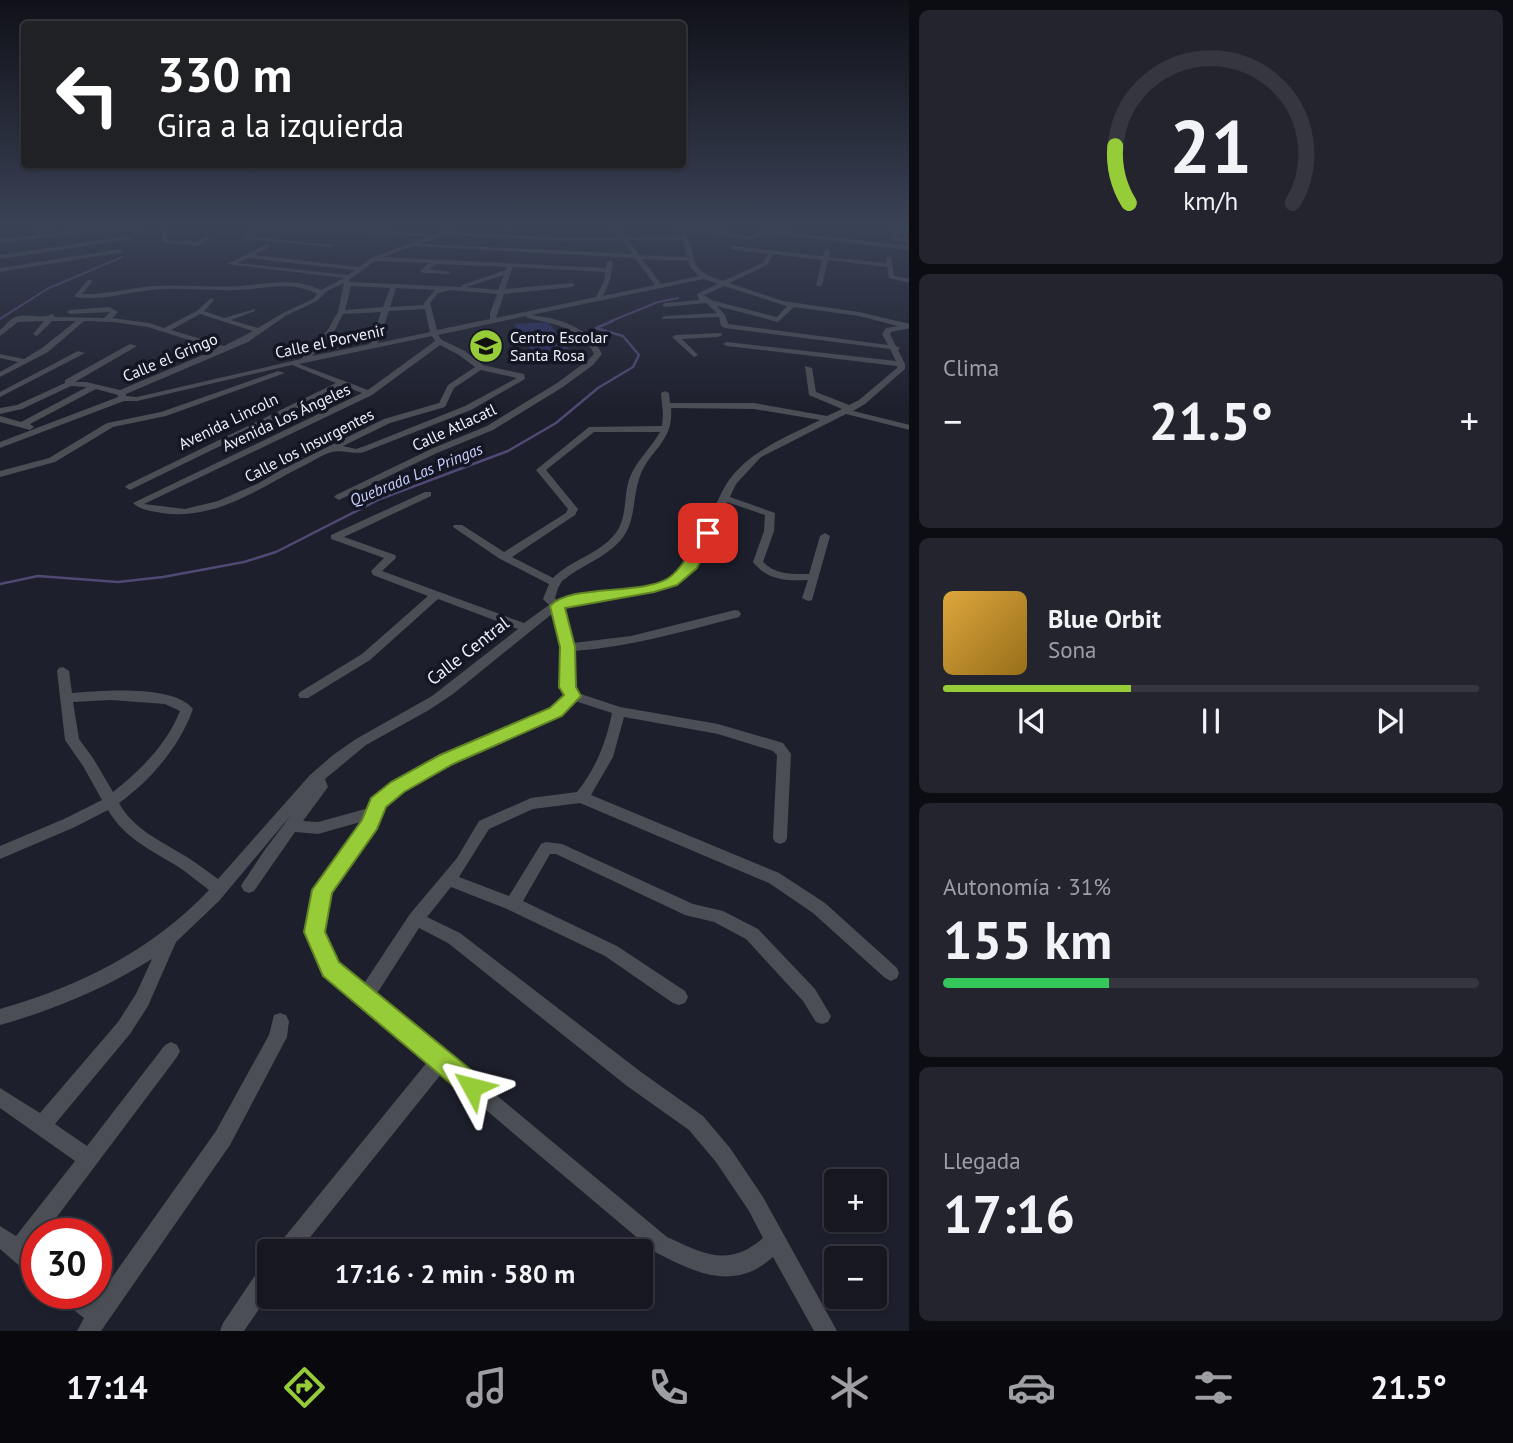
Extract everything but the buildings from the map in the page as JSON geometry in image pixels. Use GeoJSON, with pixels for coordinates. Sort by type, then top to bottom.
{"type":"FeatureCollection","features":[{"type":"Feature","properties":{"kind":"street"},"geometry":{"type":"LineString","coordinates":[[85,287],[77,296],[123,294],[154,288],[246,287]]}},
{"type":"Feature","properties":{"kind":"street"},"geometry":{"type":"LineString","coordinates":[[311,287],[321,293]]}},
{"type":"Feature","properties":{"kind":"street","name":"Calle el Gringo"},"geometry":{"type":"LineString","coordinates":[[124,397],[260,331],[333,287]]}},
{"type":"Feature","properties":{"kind":"street"},"geometry":{"type":"LineString","coordinates":[[0,474],[52,460],[110,425],[180,409],[296,365],[305,360],[330,332],[341,312],[346,287]]}},
{"type":"Feature","properties":{"kind":"street"},"geometry":{"type":"LineString","coordinates":[[373,347],[393,287]]}},
{"type":"Feature","properties":{"kind":"street"},"geometry":{"type":"LineString","coordinates":[[433,287],[500,292],[519,287]]}},
{"type":"Feature","properties":{"kind":"street"},"geometry":{"type":"LineString","coordinates":[[495,321],[492,318],[493,313],[502,287]]}},
{"type":"Feature","properties":{"kind":"street"},"geometry":{"type":"LineString","coordinates":[[578,287],[594,299],[601,287]]}},
{"type":"Feature","properties":{"kind":"street","name":"Calle el Porvenir"},"geometry":{"type":"LineString","coordinates":[[0,445],[124,397],[373,347],[436,338],[495,321],[653,287]]}},
{"type":"Feature","properties":{"kind":"street"},"geometry":{"type":"LineString","coordinates":[[699,296],[720,287]]}},
{"type":"Feature","properties":{"kind":"street"},"geometry":{"type":"LineString","coordinates":[[732,287],[792,304],[859,314],[908,326]]}},
{"type":"Feature","properties":{"kind":"street"},"geometry":{"type":"LineString","coordinates":[[333,449],[353,453],[368,449],[468,408],[520,379],[521,376],[512,372],[480,366],[436,338],[427,307],[429,297],[440,290],[450,288]]}},
{"type":"Feature","properties":{"kind":"street"},"geometry":{"type":"LineString","coordinates":[[699,296],[777,320],[792,304]]}},
{"type":"Feature","properties":{"kind":"street"},"geometry":{"type":"LineString","coordinates":[[665,305],[705,302],[699,296]]}},
{"type":"Feature","properties":{"kind":"street"},"geometry":{"type":"LineString","coordinates":[[167,330],[199,312],[211,299]]}},
{"type":"Feature","properties":{"kind":"street"},"geometry":{"type":"LineString","coordinates":[[712,302],[726,326]]}},
{"type":"Feature","properties":{"kind":"street"},"geometry":{"type":"LineString","coordinates":[[341,312],[427,307]]}},
{"type":"Feature","properties":{"kind":"street"},"geometry":{"type":"LineString","coordinates":[[37,334],[49,318],[67,312],[109,309],[115,312],[105,320]]}},
{"type":"Feature","properties":{"kind":"street"},"geometry":{"type":"LineString","coordinates":[[224,320],[253,310]]}},
{"type":"Feature","properties":{"kind":"street"},"geometry":{"type":"LineString","coordinates":[[199,312],[260,331]]}},
{"type":"Feature","properties":{"kind":"street"},"geometry":{"type":"LineString","coordinates":[[666,318],[722,315]]}},
{"type":"Feature","properties":{"kind":"street","name":"Calle Atlacatl"},"geometry":{"type":"LineString","coordinates":[[339,497],[434,451],[490,428],[560,385],[598,354],[591,342],[563,324],[538,318],[515,317]]}},
{"type":"Feature","properties":{"kind":"street"},"geometry":{"type":"LineString","coordinates":[[0,334],[18,319],[105,320],[167,330],[225,349]]}},
{"type":"Feature","properties":{"kind":"street"},"geometry":{"type":"LineString","coordinates":[[0,375],[54,344],[83,319]]}},
{"type":"Feature","properties":{"kind":"street"},"geometry":{"type":"LineString","coordinates":[[694,355],[676,337],[718,335],[726,326]]}},
{"type":"Feature","properties":{"kind":"street"},"geometry":{"type":"LineString","coordinates":[[726,326],[896,348]]}},
{"type":"Feature","properties":{"kind":"street"},"geometry":{"type":"LineString","coordinates":[[727,344],[901,364],[896,348],[886,334],[889,330],[908,326]]}},
{"type":"Feature","properties":{"kind":"street"},"geometry":{"type":"LineString","coordinates":[[718,335],[739,357]]}},
{"type":"Feature","properties":{"kind":"street","name":"Avenida Los Ángeles"},"geometry":{"type":"LineString","coordinates":[[139,504],[369,393],[436,338]]}},
{"type":"Feature","properties":{"kind":"street"},"geometry":{"type":"LineString","coordinates":[[0,411],[19,407],[133,346]]}},
{"type":"Feature","properties":{"kind":"street"},"geometry":{"type":"LineString","coordinates":[[0,395],[81,354]]}},
{"type":"Feature","properties":{"kind":"street"},"geometry":{"type":"LineString","coordinates":[[0,356],[26,361]]}},
{"type":"Feature","properties":{"kind":"street","name":"Calle Central"},"geometry":{"type":"LineString","coordinates":[[0,1017],[48,1004],[89,985],[116,971],[171,934],[193,916],[293,800],[316,779],[363,741],[438,698],[557,606],[596,595],[654,588],[683,575],[692,565],[732,483],[758,455],[863,402],[901,369],[901,364]]}},
{"type":"Feature","properties":{"kind":"street"},"geometry":{"type":"LineString","coordinates":[[296,365],[369,393]]}},
{"type":"Feature","properties":{"kind":"street","name":"Calle los Insurgentes"},"geometry":{"type":"LineString","coordinates":[[139,504],[187,512],[215,504],[271,481],[282,472],[387,421],[442,405],[450,387],[480,366]]}},
{"type":"Feature","properties":{"kind":"street"},"geometry":{"type":"LineString","coordinates":[[808,368],[812,393],[847,410],[909,428]]}},
{"type":"Feature","properties":{"kind":"street"},"geometry":{"type":"LineString","coordinates":[[62,385],[77,383],[95,386],[124,397]]}},
{"type":"Feature","properties":{"kind":"street","name":"Avenida Lincoln"},"geometry":{"type":"LineString","coordinates":[[130,487],[340,384]]}},
{"type":"Feature","properties":{"kind":"street"},"geometry":{"type":"LineString","coordinates":[[0,428],[18,423],[95,386]]}},
{"type":"Feature","properties":{"kind":"street"},"geometry":{"type":"LineString","coordinates":[[665,393],[666,429],[636,473],[630,496],[629,515],[618,538],[607,548],[571,568],[553,582],[549,599],[557,606],[568,647],[568,687],[573,696],[620,711],[718,729],[778,747],[784,754],[780,838]]}},
{"type":"Feature","properties":{"kind":"street"},"geometry":{"type":"LineString","coordinates":[[667,405],[754,406],[827,419]]}},
{"type":"Feature","properties":{"kind":"street"},"geometry":{"type":"LineString","coordinates":[[0,419],[37,430]]}},
{"type":"Feature","properties":{"kind":"street"},"geometry":{"type":"LineString","coordinates":[[504,557],[570,516],[573,509],[541,470],[588,431],[617,427],[666,429]]}},
{"type":"Feature","properties":{"kind":"street"},"geometry":{"type":"LineString","coordinates":[[428,494],[335,537],[391,557],[377,573],[527,628]]}},
{"type":"Feature","properties":{"kind":"street"},"geometry":{"type":"LineString","coordinates":[[724,499],[770,513],[772,517],[758,562],[762,568],[777,576],[814,577]]}},
{"type":"Feature","properties":{"kind":"street"},"geometry":{"type":"LineString","coordinates":[[458,527],[504,557],[553,582]]}},
{"type":"Feature","properties":{"kind":"street"},"geometry":{"type":"LineString","coordinates":[[808,598],[825,536]]}},
{"type":"Feature","properties":{"kind":"street"},"geometry":{"type":"LineString","coordinates":[[304,695],[366,657],[436,595]]}},
{"type":"Feature","properties":{"kind":"street"},"geometry":{"type":"LineString","coordinates":[[568,647],[634,638],[734,614]]}},
{"type":"Feature","properties":{"kind":"street"},"geometry":{"type":"LineString","coordinates":[[63,671],[72,740],[88,762],[121,820],[139,837],[184,863],[218,888]]}},
{"type":"Feature","properties":{"kind":"street"},"geometry":{"type":"LineString","coordinates":[[0,853],[109,803],[169,746],[178,733],[187,709],[183,704],[170,700],[119,695],[66,698]]}},
{"type":"Feature","properties":{"kind":"street"},"geometry":{"type":"LineString","coordinates":[[573,696],[556,712],[447,759],[398,787],[378,803],[370,824],[322,890],[314,932],[331,969],[660,1244],[694,1261],[729,1269],[759,1258],[776,1240]]}},
{"type":"Feature","properties":{"kind":"street"},"geometry":{"type":"LineString","coordinates":[[581,797],[596,778],[611,750],[620,711]]}},
{"type":"Feature","properties":{"kind":"street"},"geometry":{"type":"LineString","coordinates":[[249,886],[321,787],[316,779]]}},
{"type":"Feature","properties":{"kind":"street"},"geometry":{"type":"LineString","coordinates":[[365,997],[416,919],[448,879],[484,825],[531,804],[581,797],[774,878],[819,908],[891,973]]}},
{"type":"Feature","properties":{"kind":"street"},"geometry":{"type":"LineString","coordinates":[[292,826],[318,828],[374,812]]}},
{"type":"Feature","properties":{"kind":"street"},"geometry":{"type":"LineString","coordinates":[[513,904],[546,848],[557,848],[691,910],[717,915],[752,934],[809,995],[822,1016]]}},
{"type":"Feature","properties":{"kind":"street"},"geometry":{"type":"LineString","coordinates":[[448,879],[513,904],[611,951],[679,997]]}},
{"type":"Feature","properties":{"kind":"street"},"geometry":{"type":"LineString","coordinates":[[416,919],[454,938],[634,1079],[696,1123],[723,1154],[776,1240],[826,1331]]}},
{"type":"Feature","properties":{"kind":"street"},"geometry":{"type":"LineString","coordinates":[[42,1125],[124,1028],[153,978],[171,934]]}},
{"type":"Feature","properties":{"kind":"street"},"geometry":{"type":"LineString","coordinates":[[82,1309],[93,1324],[223,1138],[278,1037],[280,1021]]}},
{"type":"Feature","properties":{"kind":"street"},"geometry":{"type":"LineString","coordinates":[[0,1236],[19,1251],[171,1051]]}},
{"type":"Feature","properties":{"kind":"street"},"geometry":{"type":"LineString","coordinates":[[296,1239],[440,1061]]}},
{"type":"Feature","properties":{"kind":"street"},"geometry":{"type":"LineString","coordinates":[[0,1097],[89,1158]]}},
{"type":"Feature","properties":{"kind":"street"},"geometry":{"type":"LineString","coordinates":[[231,1331],[257,1292]]}},
{"type":"Feature","properties":{"kind":"shaded area"},"geometry":{"type":"Polygon","coordinates":[[[548,322],[569,349],[533,352],[514,324],[548,322]]]}},
{"type":"Feature","properties":{"kind":"waterway"},"geometry":{"type":"LineString","coordinates":[[0,319],[51,287]]}},
{"type":"Feature","properties":{"kind":"waterway","name":"Quebrada Las Pringas"},"geometry":{"type":"LineString","coordinates":[[609,322],[658,302],[678,298]]}},
{"type":"Feature","properties":{"kind":"waterway","name":"Quebrada Las Pringas"},"geometry":{"type":"LineString","coordinates":[[0,584],[38,576],[118,582],[163,577],[244,562],[276,552],[380,499],[508,451],[556,423],[598,388],[633,367],[639,355],[623,336],[596,328],[613,321]]}},
{"type":"Feature","properties":{"kind":"place","name":"Centro Escolar Santa Rosa"},"geometry":{"type":"Point","coordinates":[486,346]}},
{"type":"Feature","properties":{"kind":"route"},"geometry":{"type":"LineString","coordinates":[[472,1087],[331,969],[314,932],[322,890],[370,824],[378,803],[398,787],[447,759],[556,712],[573,696],[568,687],[568,647],[557,606],[568,601],[654,588],[671,582],[683,575],[692,565],[708,533]]}}]}
